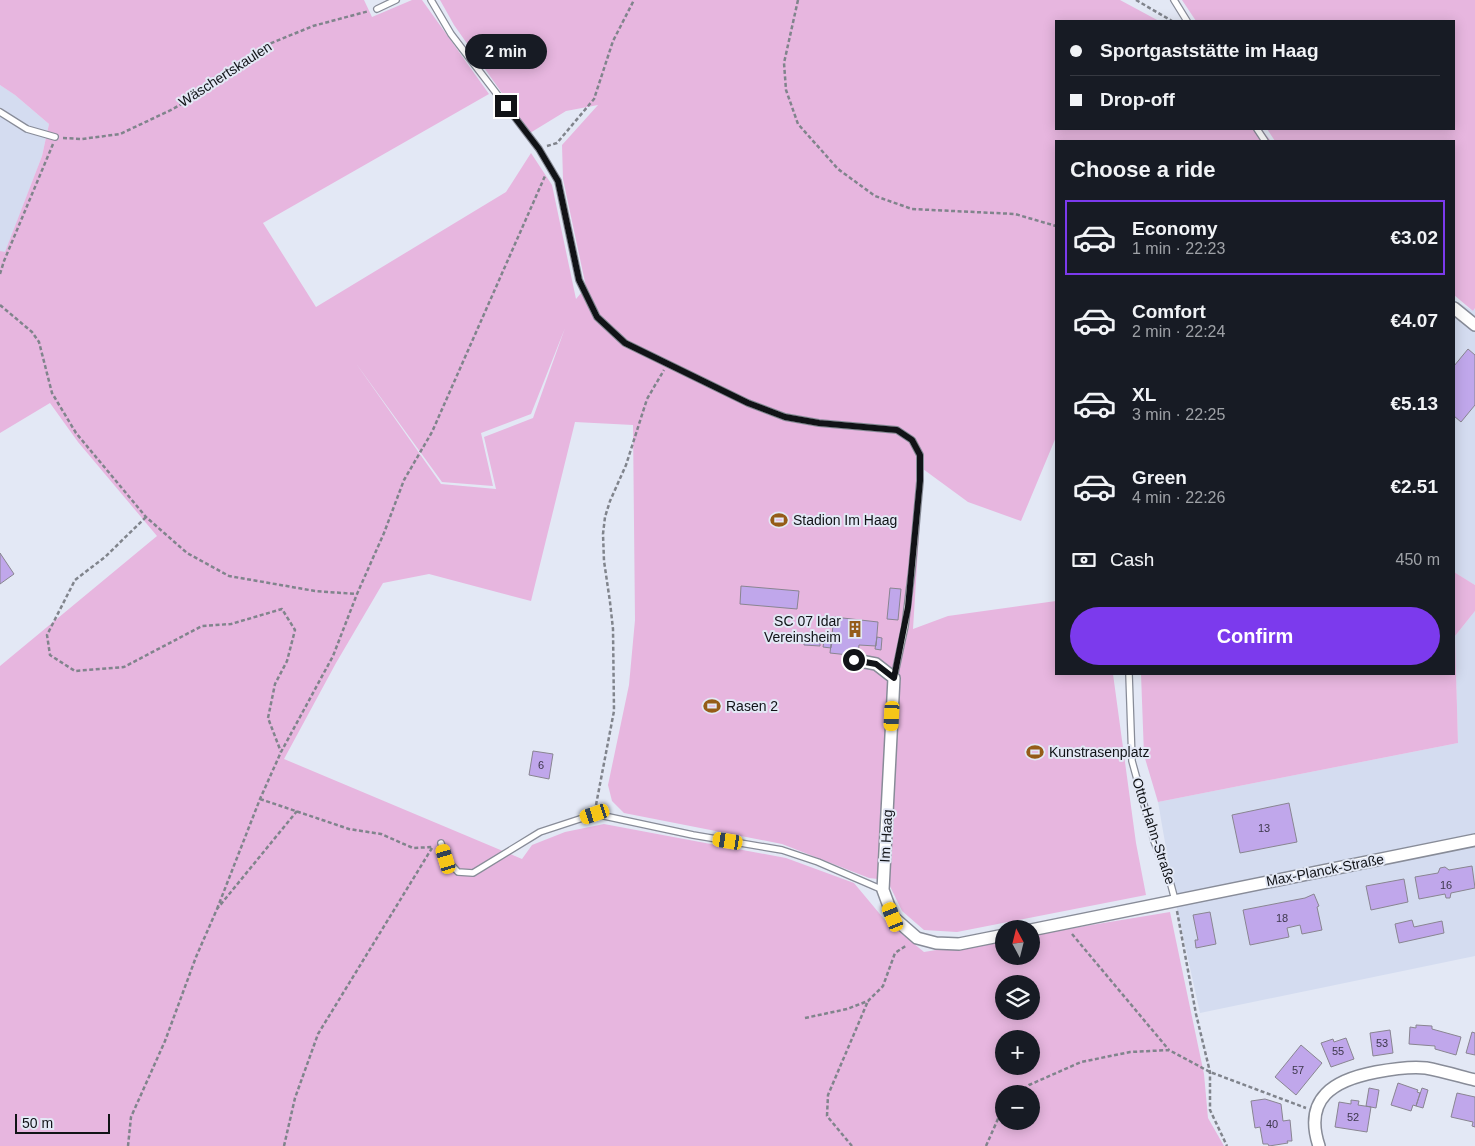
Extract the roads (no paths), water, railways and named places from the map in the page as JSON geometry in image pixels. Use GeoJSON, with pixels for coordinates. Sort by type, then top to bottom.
{"type":"FeatureCollection","features":[{"type":"Feature","properties":{"kind":"street"},"geometry":{"type":"LineString","coordinates":[[1455,309],[1475,325]]}},
{"type":"Feature","properties":{"kind":"street"},"geometry":{"type":"LineString","coordinates":[[854,660],[876,664],[894,678]]}},
{"type":"Feature","properties":{"kind":"street","name":"Im Haag"},"geometry":{"type":"LineString","coordinates":[[894,678],[883,890],[893,917],[916,938],[936,943],[959,944],[995,937]]}},
{"type":"Feature","properties":{"kind":"street","name":"Max-Planck-Straße"},"geometry":{"type":"LineString","coordinates":[[1175,900],[1475,840]]}},
{"type":"Feature","properties":{"kind":"street"},"geometry":{"type":"LineString","coordinates":[[1040,928],[1175,900]]}},
{"type":"Feature","properties":{"kind":"street"},"geometry":{"type":"LineString","coordinates":[[1319,1146],[1314,1131],[1316,1112],[1321,1099],[1334,1086],[1357,1075],[1394,1068],[1425,1068],[1475,1080]]}},
{"type":"Feature","properties":{"kind":"lane"},"geometry":{"type":"LineString","coordinates":[[377,9],[396,0]]}},
{"type":"Feature","properties":{"kind":"lane"},"geometry":{"type":"LineString","coordinates":[[431,0],[451,34],[539,149],[558,181],[579,280],[597,317],[625,343],[748,403],[785,417],[819,423],[897,430],[912,440],[920,455],[920,481],[908,607],[894,678]]}},
{"type":"Feature","properties":{"kind":"lane"},"geometry":{"type":"LineString","coordinates":[[1174,0],[1186,20]]}},
{"type":"Feature","properties":{"kind":"lane"},"geometry":{"type":"LineString","coordinates":[[0,112],[27,129],[55,137]]}},
{"type":"Feature","properties":{"kind":"lane","name":"Otto-Hahn-Straße"},"geometry":{"type":"LineString","coordinates":[[1129,675],[1132,761],[1154,841],[1172,885],[1175,900]]}},
{"type":"Feature","properties":{"kind":"lane"},"geometry":{"type":"LineString","coordinates":[[441,843],[446,859],[458,872],[473,873],[540,832],[595,814],[693,835],[782,850],[818,862],[883,890]]}},
{"type":"Feature","properties":{"kind":"place","name":"Stadion Im Haag"},"geometry":{"type":"Point","coordinates":[779,520]}},
{"type":"Feature","properties":{"kind":"place","name":"SC 07 Idar Vereinsheim"},"geometry":{"type":"Point","coordinates":[855,629]}},
{"type":"Feature","properties":{"kind":"place","name":"Rasen 2"},"geometry":{"type":"Point","coordinates":[712,706]}},
{"type":"Feature","properties":{"kind":"place","name":"Kunstrasenplatz"},"geometry":{"type":"Point","coordinates":[1035,752]}}]}
